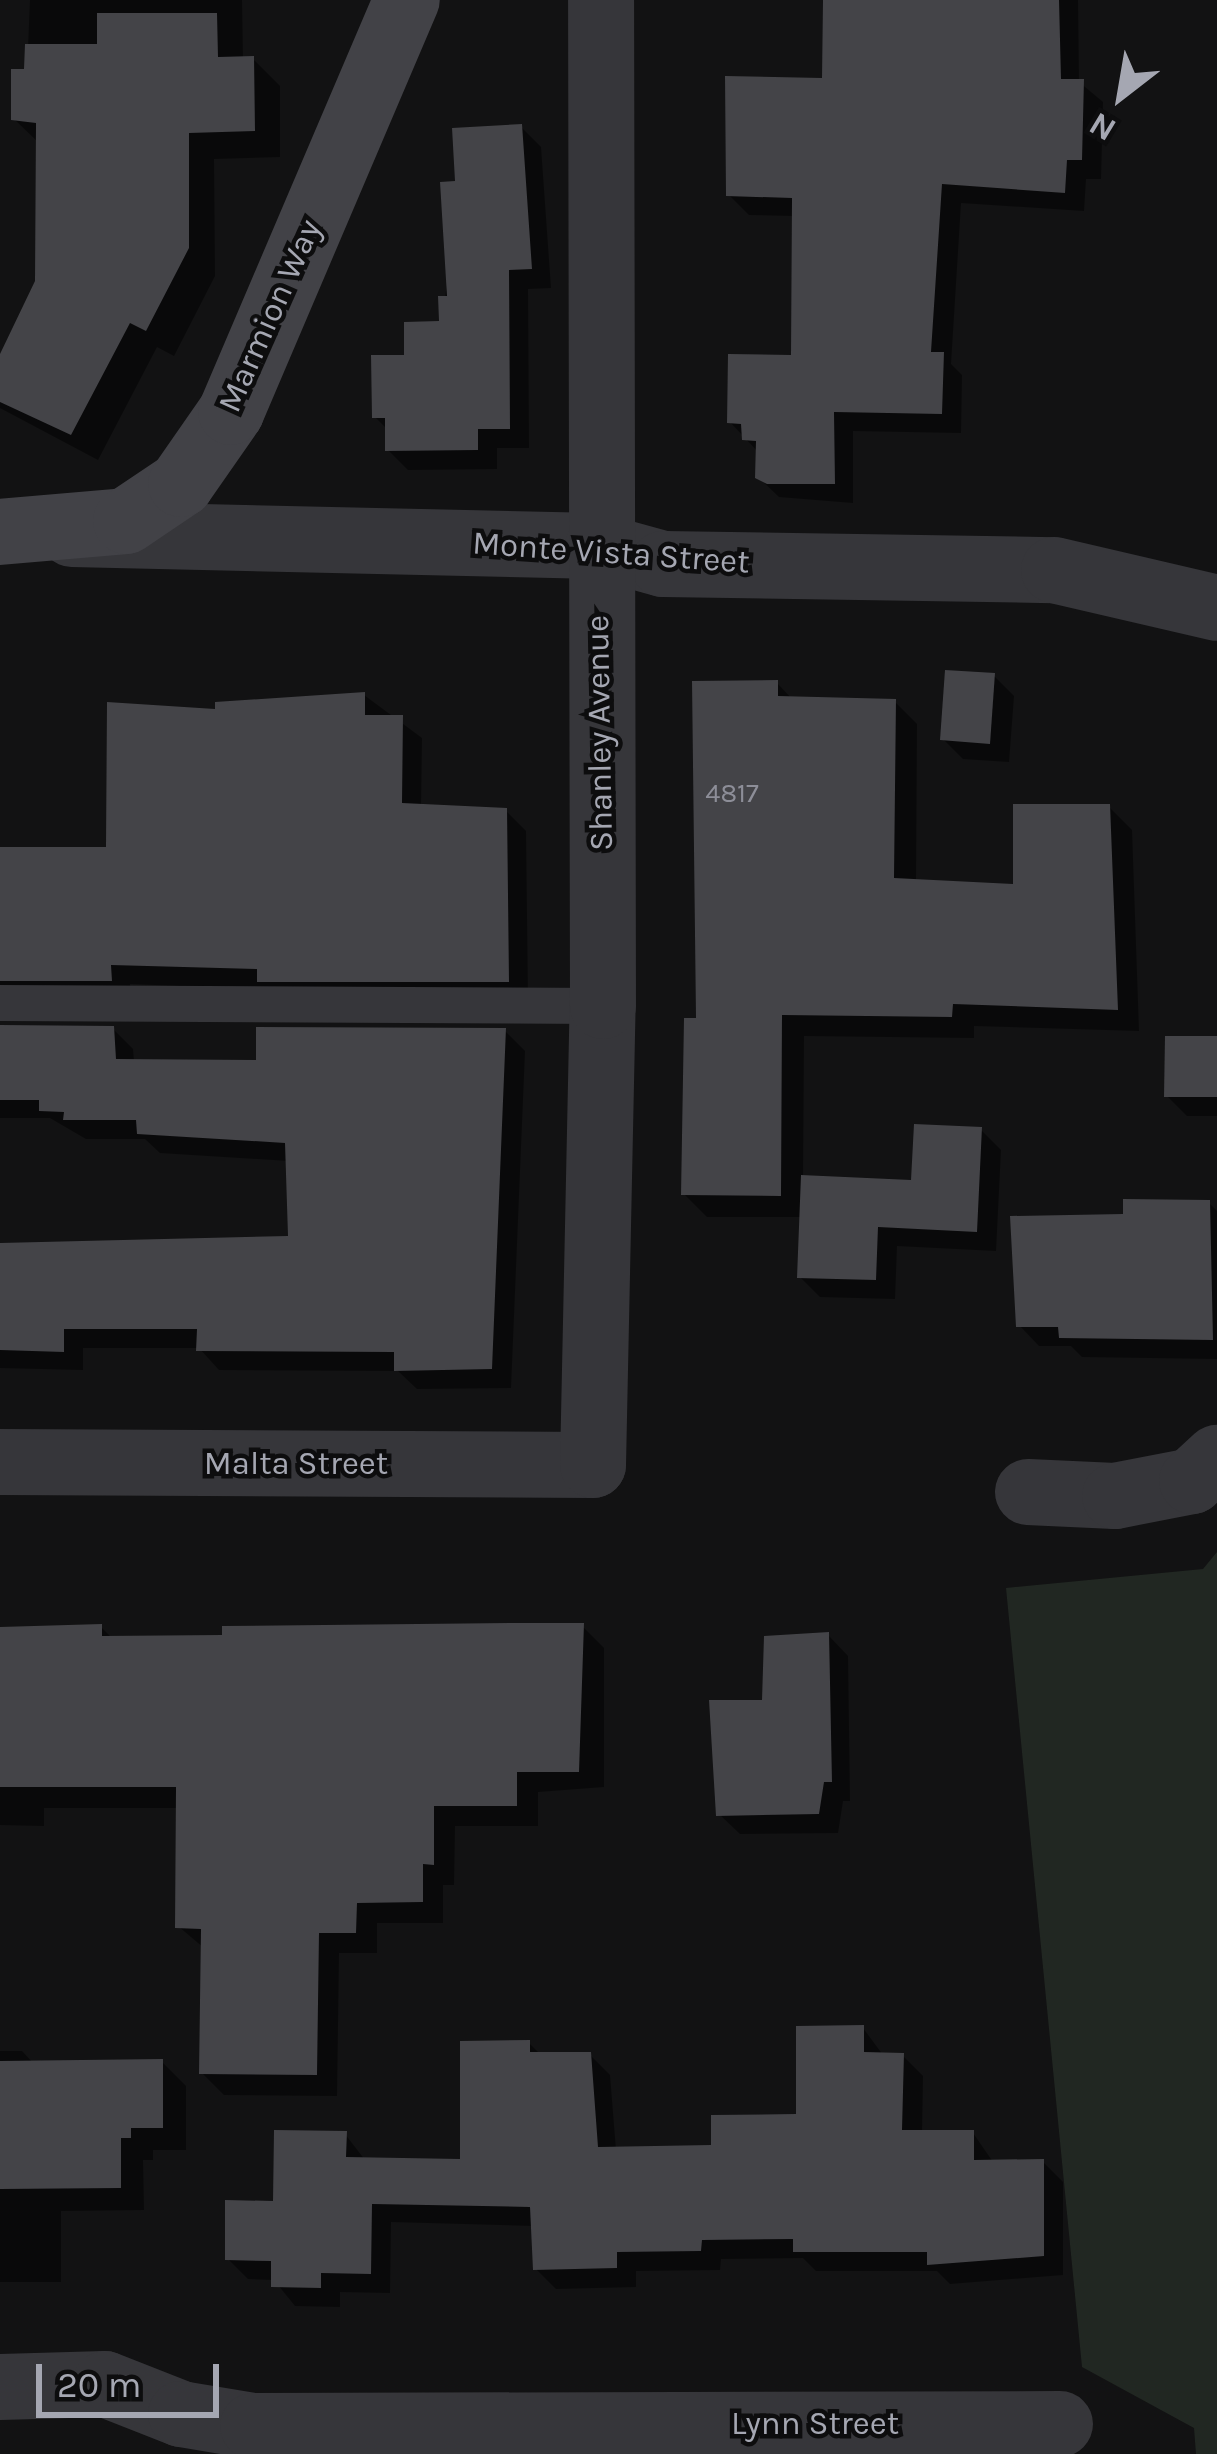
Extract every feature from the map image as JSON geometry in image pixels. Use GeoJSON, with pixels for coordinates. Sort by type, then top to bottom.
{"type":"FeatureCollection","features":[{"type":"Feature","properties":{"kind":"street","name":"Marmion Way"},"geometry":{"type":"LineString","coordinates":[[19,533],[126,520],[181,484],[231,412],[407,0]]}},
{"type":"Feature","properties":{"kind":"street","name":"Shanley Avenue"},"geometry":{"type":"LineString","coordinates":[[593,1466],[603,1006],[598,546],[601,0]]}},
{"type":"Feature","properties":{"kind":"street","name":"Monte Vista Street"},"geometry":{"type":"LineString","coordinates":[[19,533],[598,546],[663,564],[1054,570],[1217,608]]}},
{"type":"Feature","properties":{"kind":"street"},"geometry":{"type":"LineString","coordinates":[[1028,1492],[1115,1496],[1192,1480],[1217,1458]]}},
{"type":"Feature","properties":{"kind":"street","name":"Malta Street"},"geometry":{"type":"LineString","coordinates":[[0,1462],[593,1466]]}},
{"type":"Feature","properties":{"kind":"street","name":"Lynn Street"},"geometry":{"type":"LineString","coordinates":[[0,2387],[105,2384],[181,2414],[253,2426],[1060,2424]]}},
{"type":"Feature","properties":{"kind":"lane"},"geometry":{"type":"LineString","coordinates":[[0,1004],[603,1006]]}},
{"type":"Feature","properties":{"kind":"shaded area"},"geometry":{"type":"Polygon","coordinates":[[[1217,1552],[1217,2454],[1196,2454],[1194,2428],[1082,2367],[1006,1588],[1203,1569],[1217,1552]]]}},
{"type":"Feature","properties":{"kind":"building"},"geometry":{"type":"Polygon","coordinates":[[[823,0],[1059,0],[1061,79],[1084,79],[1082,160],[1067,160],[1065,193],[942,184],[931,352],[944,352],[942,414],[834,412],[835,484],[767,484],[755,478],[756,441],[742,440],[741,424],[727,423],[728,354],[791,355],[792,198],[726,196],[725,76],[822,78],[823,0]]]}},
{"type":"Feature","properties":{"kind":"building"},"geometry":{"type":"Polygon","coordinates":[[[97,13],[217,13],[218,57],[254,56],[255,131],[189,133],[189,248],[146,331],[130,323],[71,435],[0,402],[0,354],[35,281],[36,123],[11,120],[11,69],[24,69],[25,44],[97,44],[97,13]]]}},
{"type":"Feature","properties":{"kind":"building"},"geometry":{"type":"Polygon","coordinates":[[[522,124],[532,269],[509,270],[510,429],[478,429],[478,450],[385,451],[385,418],[372,418],[371,355],[404,355],[404,322],[439,321],[438,296],[447,296],[440,182],[455,181],[452,128],[522,124]]]}},
{"type":"Feature","properties":{"kind":"building"},"geometry":{"type":"Polygon","coordinates":[[[945,670],[995,673],[990,744],[940,740],[945,670]]]}},
{"type":"Feature","properties":{"kind":"building"},"geometry":{"type":"Polygon","coordinates":[[[778,680],[778,696],[896,699],[894,878],[1013,884],[1013,804],[1110,804],[1118,1010],[953,1004],[952,1017],[782,1015],[781,1196],[681,1195],[684,1018],[696,1018],[692,681],[778,680]]]}},
{"type":"Feature","properties":{"kind":"building"},"geometry":{"type":"Polygon","coordinates":[[[365,692],[365,715],[403,715],[402,803],[507,808],[509,982],[257,982],[257,969],[111,965],[112,981],[0,981],[0,847],[106,847],[107,702],[215,709],[215,702],[365,692]]]}},
{"type":"Feature","properties":{"kind":"building"},"geometry":{"type":"Polygon","coordinates":[[[0,1025],[114,1026],[116,1059],[256,1060],[256,1027],[506,1028],[492,1369],[394,1371],[394,1352],[196,1351],[197,1329],[64,1329],[64,1352],[0,1350],[0,1243],[288,1236],[285,1143],[137,1134],[136,1120],[63,1120],[64,1112],[39,1111],[39,1100],[0,1100],[0,1025]]]}},
{"type":"Feature","properties":{"kind":"building"},"geometry":{"type":"Polygon","coordinates":[[[1165,1036],[1217,1036],[1217,1097],[1164,1097],[1165,1036]]]}},
{"type":"Feature","properties":{"kind":"building"},"geometry":{"type":"Polygon","coordinates":[[[914,1124],[982,1127],[977,1232],[878,1227],[876,1280],[797,1278],[801,1175],[911,1180],[914,1124]]]}},
{"type":"Feature","properties":{"kind":"building"},"geometry":{"type":"Polygon","coordinates":[[[1123,1199],[1210,1200],[1213,1340],[1059,1338],[1058,1327],[1016,1327],[1010,1216],[1123,1214],[1123,1199]]]}},
{"type":"Feature","properties":{"kind":"building"},"geometry":{"type":"Polygon","coordinates":[[[584,1623],[579,1772],[517,1772],[517,1806],[434,1806],[434,1865],[423,1864],[423,1902],[357,1903],[356,1933],[319,1933],[317,2075],[199,2074],[201,1929],[175,1928],[176,1787],[0,1787],[0,1627],[102,1624],[102,1636],[222,1635],[222,1626],[584,1623]]]}},
{"type":"Feature","properties":{"kind":"building"},"geometry":{"type":"Polygon","coordinates":[[[829,1632],[832,1782],[824,1782],[819,1814],[716,1816],[709,1700],[762,1700],[764,1636],[829,1632]]]}},
{"type":"Feature","properties":{"kind":"building"},"geometry":{"type":"Polygon","coordinates":[[[864,2025],[864,2052],[904,2053],[902,2130],[974,2130],[974,2160],[1044,2159],[1044,2256],[927,2265],[927,2252],[793,2252],[793,2239],[702,2240],[701,2251],[617,2252],[617,2268],[533,2270],[530,2207],[372,2204],[371,2274],[321,2273],[321,2288],[271,2287],[271,2261],[225,2260],[225,2200],[273,2201],[274,2130],[347,2131],[346,2157],[460,2159],[460,2041],[530,2040],[530,2052],[591,2052],[598,2147],[711,2145],[711,2115],[796,2114],[796,2026],[864,2025]]]}},
{"type":"Feature","properties":{"kind":"building"},"geometry":{"type":"Polygon","coordinates":[[[163,2059],[163,2128],[131,2128],[131,2138],[121,2138],[121,2188],[0,2189],[0,2061],[163,2059]]]}}]}
